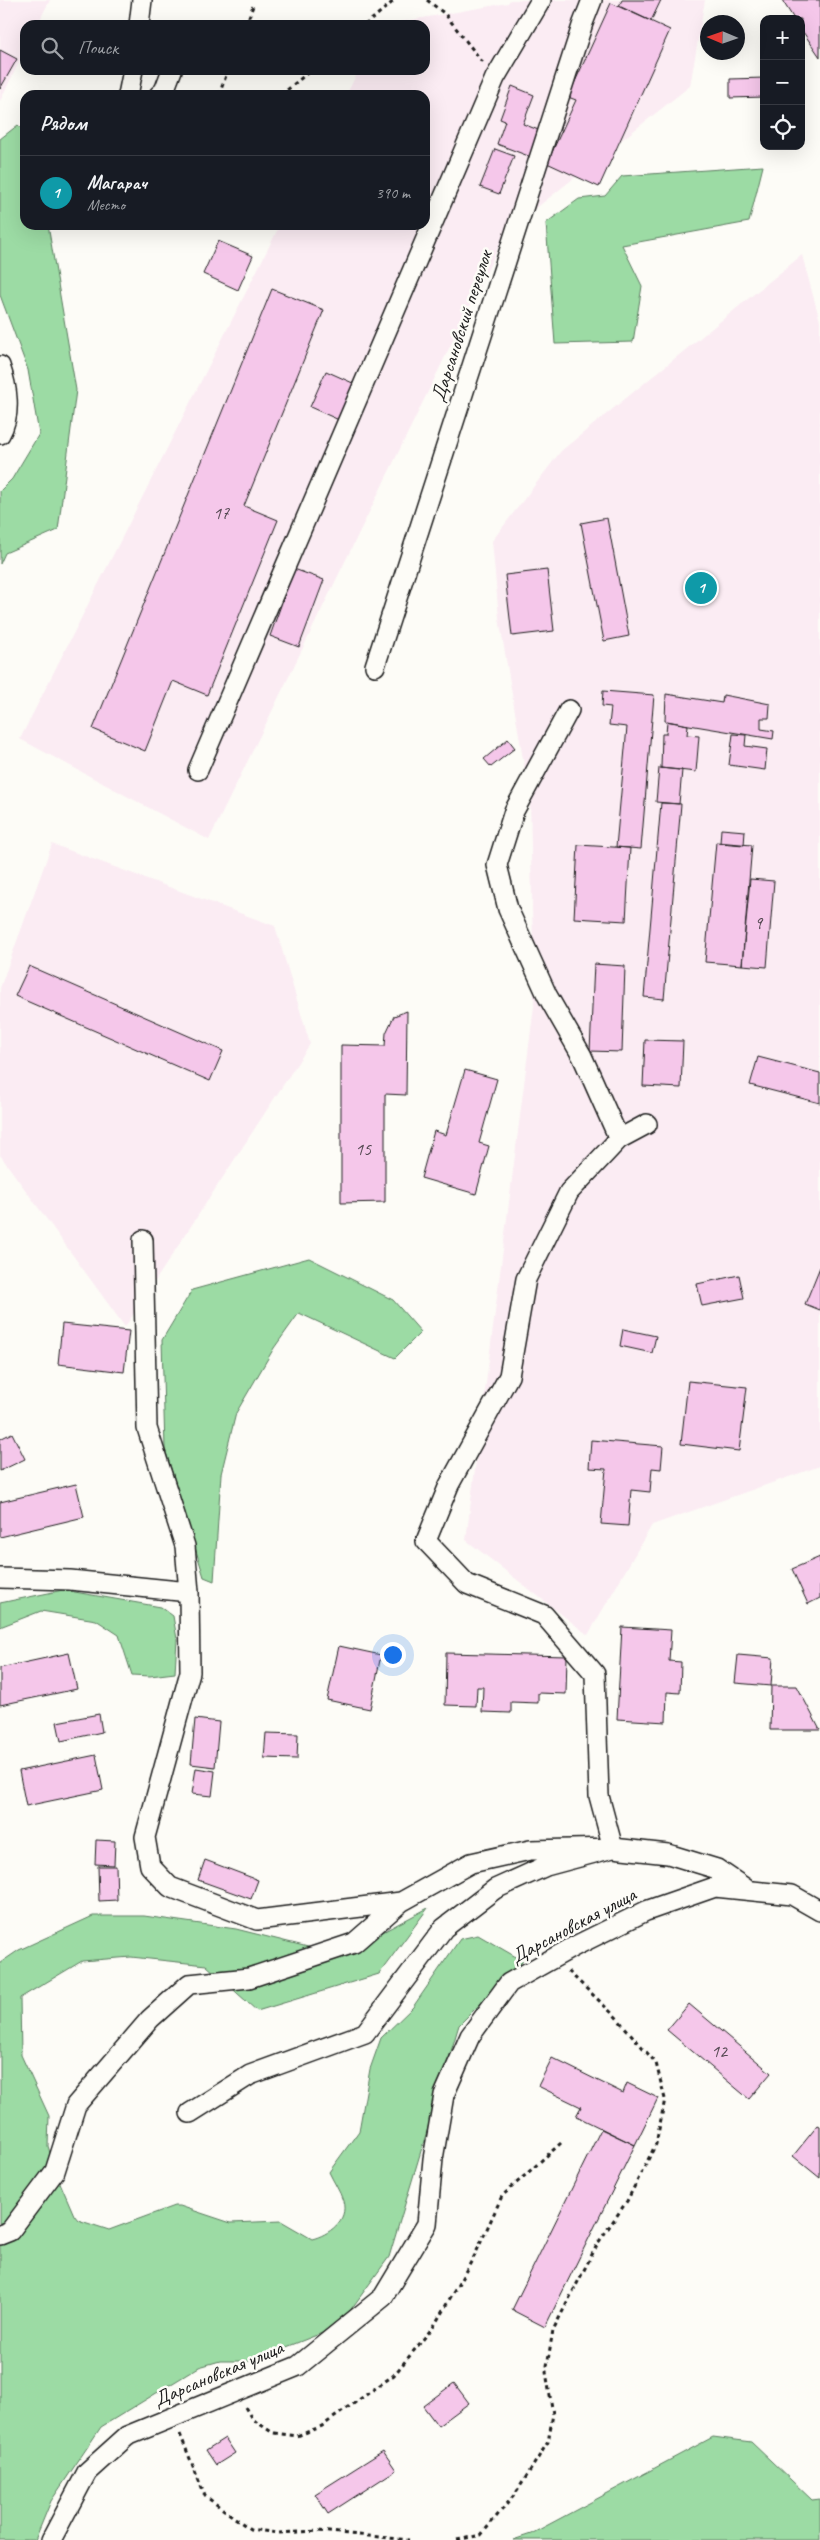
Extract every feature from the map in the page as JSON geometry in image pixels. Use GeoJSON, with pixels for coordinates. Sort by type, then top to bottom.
{"type":"FeatureCollection","features":[{"type":"Feature","properties":{"kind":"street"},"geometry":{"type":"LineString","coordinates":[[140,20],[142,0]]}},
{"type":"Feature","properties":{"kind":"street"},"geometry":{"type":"LineString","coordinates":[[430,229],[495,78],[541,0]]}},
{"type":"Feature","properties":{"kind":"street","name":"Дарсановский переулок"},"geometry":{"type":"LineString","coordinates":[[375,666],[582,23],[592,0]]}},
{"type":"Feature","properties":{"kind":"street"},"geometry":{"type":"LineString","coordinates":[[131,90],[133,75]]}},
{"type":"Feature","properties":{"kind":"street"},"geometry":{"type":"LineString","coordinates":[[164,90],[170,75]]}},
{"type":"Feature","properties":{"kind":"street"},"geometry":{"type":"LineString","coordinates":[[198,770],[430,230]]}},
{"type":"Feature","properties":{"kind":"street"},"geometry":{"type":"LineString","coordinates":[[0,366],[6,384],[7,407],[0,434]]}},
{"type":"Feature","properties":{"kind":"street"},"geometry":{"type":"LineString","coordinates":[[569,710],[514,811],[497,865],[508,909],[547,995],[582,1056],[619,1139]]}},
{"type":"Feature","properties":{"kind":"street"},"geometry":{"type":"LineString","coordinates":[[613,1848],[599,1796],[595,1674],[544,1615],[467,1584],[426,1541],[449,1485],[509,1376],[526,1279],[569,1192],[619,1139],[646,1124]]}},
{"type":"Feature","properties":{"kind":"street"},"geometry":{"type":"LineString","coordinates":[[143,1240],[147,1428],[185,1546],[189,1592],[190,1672],[145,1837],[150,1866],[170,1887],[257,1920],[401,1902]]}},
{"type":"Feature","properties":{"kind":"street"},"geometry":{"type":"LineString","coordinates":[[0,1578],[70,1580],[189,1592]]}},
{"type":"Feature","properties":{"kind":"street"},"geometry":{"type":"LineString","coordinates":[[190,2113],[250,2076],[365,2033],[444,1928],[495,1889],[546,1866],[613,1848]]}},
{"type":"Feature","properties":{"kind":"street"},"geometry":{"type":"LineString","coordinates":[[0,2235],[10,2231],[55,2171],[76,2105],[150,2019],[189,1984],[249,1978],[354,1944],[401,1902],[471,1862],[530,1850],[613,1848],[668,1854],[717,1869],[748,1891]]}},
{"type":"Feature","properties":{"kind":"street","name":"Дарсановская улица"},"geometry":{"type":"LineString","coordinates":[[51,2540],[86,2472],[127,2436],[298,2366],[383,2297],[427,2224],[433,2159],[444,2095],[470,2036],[509,1983],[646,1910],[715,1887],[792,1895],[820,1911]]}},
{"type":"Feature","properties":{"kind":"path"},"geometry":{"type":"LineString","coordinates":[[371,20],[395,0]]}},
{"type":"Feature","properties":{"kind":"path"},"geometry":{"type":"LineString","coordinates":[[427,0],[445,14],[495,78]]}},
{"type":"Feature","properties":{"kind":"path"},"geometry":{"type":"LineString","coordinates":[[248,20],[254,3]]}},
{"type":"Feature","properties":{"kind":"path"},"geometry":{"type":"LineString","coordinates":[[221,90],[226,75]]}},
{"type":"Feature","properties":{"kind":"path"},"geometry":{"type":"LineString","coordinates":[[287,90],[305,75]]}},
{"type":"Feature","properties":{"kind":"path"},"geometry":{"type":"LineString","coordinates":[[457,2540],[481,2535],[516,2493],[548,2442],[553,2414],[546,2372],[553,2330],[598,2243],[627,2201],[656,2144],[665,2099],[656,2063],[616,2017],[554,1958]]}},
{"type":"Feature","properties":{"kind":"path"},"geometry":{"type":"LineString","coordinates":[[235,2391],[252,2419],[273,2433],[297,2436],[322,2426],[394,2375],[434,2326],[475,2255],[502,2196],[560,2143]]}},
{"type":"Feature","properties":{"kind":"path"},"geometry":{"type":"LineString","coordinates":[[172,2417],[205,2496],[250,2529],[277,2533],[319,2531],[409,2540]]}},
{"type":"Feature","properties":{"kind":"shaded area"},"geometry":{"type":"Polygon","coordinates":[[[0,0],[50,0],[40,20],[20,20],[20,60],[0,101],[0,0]]]}},
{"type":"Feature","properties":{"kind":"shaded area"},"geometry":{"type":"Polygon","coordinates":[[[510,0],[705,0],[702,15],[700,15],[700,29],[690,86],[506,232],[209,840],[20,739],[277,230],[430,230],[430,90],[349,90],[356,75],[430,75],[430,20],[411,20],[508,3],[510,0]]]}},
{"type":"Feature","properties":{"kind":"shaded area"},"geometry":{"type":"Polygon","coordinates":[[[802,255],[820,321],[820,1466],[652,1525],[588,1635],[466,1540],[534,1006],[530,800],[499,618],[492,541],[561,451],[802,255]]]}},
{"type":"Feature","properties":{"kind":"shaded area"},"geometry":{"type":"Polygon","coordinates":[[[52,844],[275,926],[310,1044],[125,1327],[0,1155],[0,988],[52,844]]]}},
{"type":"Feature","properties":{"kind":"green space"},"geometry":{"type":"Polygon","coordinates":[[[18,125],[20,127],[20,230],[49,230],[76,390],[58,530],[5,553],[0,564],[0,491],[12,479],[39,434],[28,370],[0,295],[0,139],[18,125]]]}},
{"type":"Feature","properties":{"kind":"green space"},"geometry":{"type":"Polygon","coordinates":[[[763,166],[749,222],[622,245],[642,286],[633,342],[555,344],[546,223],[579,199],[605,196],[622,176],[763,166]]]}},
{"type":"Feature","properties":{"kind":"green space"},"geometry":{"type":"Polygon","coordinates":[[[309,1258],[393,1300],[421,1332],[395,1358],[299,1313],[274,1348],[236,1413],[221,1474],[214,1581],[204,1577],[165,1449],[162,1340],[192,1290],[309,1258]]]}},
{"type":"Feature","properties":{"kind":"green space"},"geometry":{"type":"Polygon","coordinates":[[[63,1590],[161,1607],[173,1616],[177,1639],[175,1673],[150,1676],[132,1675],[119,1635],[96,1620],[41,1611],[0,1627],[0,1603],[63,1590]]]}},
{"type":"Feature","properties":{"kind":"green space"},"geometry":{"type":"Polygon","coordinates":[[[428,1908],[379,1974],[257,2011],[206,1965],[131,1957],[82,1961],[20,1998],[21,2055],[49,2116],[48,2146],[55,2171],[78,2220],[109,2230],[174,2206],[180,2206],[231,2223],[281,2221],[312,2239],[336,2226],[343,2215],[343,2201],[329,2172],[359,2131],[370,2069],[381,2038],[413,2007],[460,1939],[478,1935],[523,1961],[459,2025],[389,2257],[349,2312],[322,2333],[251,2361],[220,2361],[199,2367],[101,2427],[51,2501],[35,2540],[0,2540],[0,1963],[19,1950],[93,1916],[144,1916],[236,1929],[312,1948],[381,1933],[428,1908]]]}},
{"type":"Feature","properties":{"kind":"green space"},"geometry":{"type":"Polygon","coordinates":[[[713,2437],[751,2442],[812,2500],[820,2499],[820,2540],[513,2540],[531,2534],[713,2437]]]}},
{"type":"Feature","properties":{"kind":"building"},"geometry":{"type":"Polygon","coordinates":[[[622,0],[661,0],[651,21],[619,6],[622,0]]]}},
{"type":"Feature","properties":{"kind":"building"},"geometry":{"type":"Polygon","coordinates":[[[782,0],[820,0],[820,57],[805,35],[805,15],[791,15],[782,0]]]}},
{"type":"Feature","properties":{"kind":"building"},"geometry":{"type":"Polygon","coordinates":[[[611,3],[670,30],[599,187],[547,163],[576,100],[568,97],[611,3]]]}},
{"type":"Feature","properties":{"kind":"building"},"geometry":{"type":"Polygon","coordinates":[[[0,50],[17,59],[0,89],[0,50]]]}},
{"type":"Feature","properties":{"kind":"building"},"geometry":{"type":"Polygon","coordinates":[[[760,78],[760,97],[730,98],[730,79],[760,78]]]}},
{"type":"Feature","properties":{"kind":"building"},"geometry":{"type":"Polygon","coordinates":[[[512,86],[534,95],[523,124],[541,131],[531,157],[497,144],[505,121],[500,119],[512,86]]]}},
{"type":"Feature","properties":{"kind":"building"},"geometry":{"type":"Polygon","coordinates":[[[495,149],[514,156],[499,194],[480,187],[495,149]]]}},
{"type":"Feature","properties":{"kind":"building"},"geometry":{"type":"Polygon","coordinates":[[[218,241],[253,256],[238,290],[203,274],[218,241]]]}},
{"type":"Feature","properties":{"kind":"building"},"geometry":{"type":"Polygon","coordinates":[[[272,289],[324,310],[244,506],[278,520],[207,695],[173,681],[145,751],[93,729],[272,289]]]}},
{"type":"Feature","properties":{"kind":"building"},"geometry":{"type":"Polygon","coordinates":[[[326,371],[355,384],[339,420],[310,407],[326,371]]]}},
{"type":"Feature","properties":{"kind":"building"},"geometry":{"type":"Polygon","coordinates":[[[607,518],[629,636],[604,641],[581,523],[607,518]]]}},
{"type":"Feature","properties":{"kind":"building"},"geometry":{"type":"Polygon","coordinates":[[[294,569],[324,580],[299,647],[270,636],[294,569]]]}},
{"type":"Feature","properties":{"kind":"building"},"geometry":{"type":"Polygon","coordinates":[[[547,570],[554,631],[512,636],[505,575],[547,570]]]}},
{"type":"Feature","properties":{"kind":"building"},"geometry":{"type":"Polygon","coordinates":[[[603,691],[654,695],[641,849],[616,847],[627,727],[609,725],[611,707],[602,706],[603,691]]]}},
{"type":"Feature","properties":{"kind":"building"},"geometry":{"type":"Polygon","coordinates":[[[666,694],[722,703],[723,695],[770,704],[769,718],[761,718],[761,729],[774,731],[773,739],[665,721],[666,694]]]}},
{"type":"Feature","properties":{"kind":"building"},"geometry":{"type":"Polygon","coordinates":[[[667,721],[688,725],[687,735],[699,736],[696,772],[661,768],[662,734],[666,734],[667,721]]]}},
{"type":"Feature","properties":{"kind":"building"},"geometry":{"type":"Polygon","coordinates":[[[733,734],[746,735],[745,746],[767,749],[765,770],[729,765],[733,734]]]}},
{"type":"Feature","properties":{"kind":"building"},"geometry":{"type":"Polygon","coordinates":[[[508,739],[515,748],[491,767],[484,759],[508,739]]]}},
{"type":"Feature","properties":{"kind":"building"},"geometry":{"type":"Polygon","coordinates":[[[659,768],[682,770],[679,804],[656,802],[659,768]]]}},
{"type":"Feature","properties":{"kind":"building"},"geometry":{"type":"Polygon","coordinates":[[[661,803],[681,804],[664,999],[644,997],[661,803]]]}},
{"type":"Feature","properties":{"kind":"building"},"geometry":{"type":"Polygon","coordinates":[[[721,829],[745,831],[744,845],[720,843],[721,829]]]}},
{"type":"Feature","properties":{"kind":"building"},"geometry":{"type":"Polygon","coordinates":[[[716,842],[752,845],[742,965],[705,962],[716,842]]]}},
{"type":"Feature","properties":{"kind":"building"},"geometry":{"type":"Polygon","coordinates":[[[578,845],[630,848],[626,921],[574,918],[578,845]]]}},
{"type":"Feature","properties":{"kind":"building"},"geometry":{"type":"Polygon","coordinates":[[[750,879],[774,881],[767,967],[742,965],[750,879]]]}},
{"type":"Feature","properties":{"kind":"building"},"geometry":{"type":"Polygon","coordinates":[[[594,964],[625,966],[622,1052],[590,1051],[594,964]]]}},
{"type":"Feature","properties":{"kind":"building"},"geometry":{"type":"Polygon","coordinates":[[[29,966],[223,1051],[210,1081],[15,996],[29,966]]]}},
{"type":"Feature","properties":{"kind":"building"},"geometry":{"type":"Polygon","coordinates":[[[407,1011],[406,1095],[385,1094],[385,1202],[341,1203],[341,1045],[385,1046],[386,1033],[394,1016],[407,1011]]]}},
{"type":"Feature","properties":{"kind":"building"},"geometry":{"type":"Polygon","coordinates":[[[645,1040],[683,1041],[681,1088],[643,1086],[645,1040]]]}},
{"type":"Feature","properties":{"kind":"building"},"geometry":{"type":"Polygon","coordinates":[[[758,1057],[820,1073],[820,1103],[750,1085],[758,1057]]]}},
{"type":"Feature","properties":{"kind":"building"},"geometry":{"type":"Polygon","coordinates":[[[465,1070],[497,1079],[479,1143],[489,1146],[476,1194],[421,1178],[434,1131],[446,1135],[465,1070]]]}},
{"type":"Feature","properties":{"kind":"building"},"geometry":{"type":"Polygon","coordinates":[[[820,1267],[820,1310],[805,1304],[820,1267]]]}},
{"type":"Feature","properties":{"kind":"building"},"geometry":{"type":"Polygon","coordinates":[[[739,1275],[744,1298],[702,1306],[697,1284],[739,1275]]]}},
{"type":"Feature","properties":{"kind":"building"},"geometry":{"type":"Polygon","coordinates":[[[62,1324],[129,1331],[124,1372],[58,1364],[62,1324]]]}},
{"type":"Feature","properties":{"kind":"building"},"geometry":{"type":"Polygon","coordinates":[[[623,1329],[656,1336],[652,1353],[620,1346],[623,1329]]]}},
{"type":"Feature","properties":{"kind":"building"},"geometry":{"type":"Polygon","coordinates":[[[688,1381],[747,1387],[739,1451],[681,1444],[688,1381]]]}},
{"type":"Feature","properties":{"kind":"building"},"geometry":{"type":"Polygon","coordinates":[[[12,1433],[25,1459],[0,1471],[0,1439],[12,1433]]]}},
{"type":"Feature","properties":{"kind":"building"},"geometry":{"type":"Polygon","coordinates":[[[591,1440],[663,1446],[661,1469],[652,1468],[650,1492],[631,1490],[628,1526],[601,1524],[606,1469],[589,1468],[591,1440]]]}},
{"type":"Feature","properties":{"kind":"building"},"geometry":{"type":"Polygon","coordinates":[[[76,1484],[84,1517],[0,1537],[0,1502],[76,1484]]]}},
{"type":"Feature","properties":{"kind":"building"},"geometry":{"type":"Polygon","coordinates":[[[820,1557],[820,1598],[808,1604],[792,1569],[820,1557]]]}},
{"type":"Feature","properties":{"kind":"building"},"geometry":{"type":"Polygon","coordinates":[[[622,1627],[671,1630],[669,1661],[681,1662],[680,1693],[667,1692],[666,1722],[617,1719],[622,1627]]]}},
{"type":"Feature","properties":{"kind":"building"},"geometry":{"type":"Polygon","coordinates":[[[339,1646],[381,1655],[370,1709],[327,1700],[339,1646]]]}},
{"type":"Feature","properties":{"kind":"building"},"geometry":{"type":"Polygon","coordinates":[[[69,1653],[77,1689],[0,1705],[0,1668],[69,1653]]]}},
{"type":"Feature","properties":{"kind":"building"},"geometry":{"type":"Polygon","coordinates":[[[446,1653],[567,1656],[566,1694],[538,1693],[538,1703],[511,1702],[511,1713],[482,1712],[483,1687],[477,1687],[476,1706],[445,1705],[446,1653]]]}},
{"type":"Feature","properties":{"kind":"building"},"geometry":{"type":"Polygon","coordinates":[[[738,1655],[773,1658],[771,1686],[735,1683],[738,1655]]]}},
{"type":"Feature","properties":{"kind":"building"},"geometry":{"type":"Polygon","coordinates":[[[771,1686],[797,1686],[820,1730],[770,1730],[771,1686]]]}},
{"type":"Feature","properties":{"kind":"building"},"geometry":{"type":"Polygon","coordinates":[[[99,1714],[102,1732],[61,1741],[57,1722],[99,1714]]]}},
{"type":"Feature","properties":{"kind":"building"},"geometry":{"type":"Polygon","coordinates":[[[195,1719],[219,1722],[215,1767],[191,1764],[195,1719]]]}},
{"type":"Feature","properties":{"kind":"building"},"geometry":{"type":"Polygon","coordinates":[[[266,1733],[298,1734],[297,1759],[264,1758],[266,1733]]]}},
{"type":"Feature","properties":{"kind":"building"},"geometry":{"type":"Polygon","coordinates":[[[96,1755],[103,1790],[26,1806],[19,1771],[96,1755]]]}},
{"type":"Feature","properties":{"kind":"building"},"geometry":{"type":"Polygon","coordinates":[[[196,1768],[215,1771],[212,1796],[192,1794],[196,1768]]]}},
{"type":"Feature","properties":{"kind":"building"},"geometry":{"type":"Polygon","coordinates":[[[96,1840],[115,1841],[114,1865],[95,1864],[96,1840]]]}},
{"type":"Feature","properties":{"kind":"building"},"geometry":{"type":"Polygon","coordinates":[[[205,1860],[258,1880],[251,1899],[198,1880],[205,1860]]]}},
{"type":"Feature","properties":{"kind":"building"},"geometry":{"type":"Polygon","coordinates":[[[98,1866],[116,1866],[117,1900],[99,1901],[98,1866]]]}},
{"type":"Feature","properties":{"kind":"building"},"geometry":{"type":"Polygon","coordinates":[[[689,2004],[771,2073],[749,2099],[667,2030],[689,2004]]]}},
{"type":"Feature","properties":{"kind":"building"},"geometry":{"type":"Polygon","coordinates":[[[552,2058],[623,2093],[627,2083],[658,2098],[635,2145],[576,2116],[581,2107],[538,2086],[552,2058]]]}},
{"type":"Feature","properties":{"kind":"building"},"geometry":{"type":"Polygon","coordinates":[[[818,2125],[820,2126],[820,2178],[793,2156],[818,2125]]]}},
{"type":"Feature","properties":{"kind":"building"},"geometry":{"type":"Polygon","coordinates":[[[601,2129],[635,2145],[545,2327],[512,2310],[601,2129]]]}},
{"type":"Feature","properties":{"kind":"building"},"geometry":{"type":"Polygon","coordinates":[[[454,2383],[469,2403],[438,2426],[423,2406],[454,2383]]]}},
{"type":"Feature","properties":{"kind":"building"},"geometry":{"type":"Polygon","coordinates":[[[225,2438],[235,2453],[216,2465],[206,2450],[225,2438]]]}},
{"type":"Feature","properties":{"kind":"building"},"geometry":{"type":"Polygon","coordinates":[[[383,2451],[396,2470],[328,2514],[315,2494],[383,2451]]]}},
{"type":"Feature","properties":{"kind":"place","name":"Магарач"},"geometry":{"type":"Point","coordinates":[701,588]}}]}
